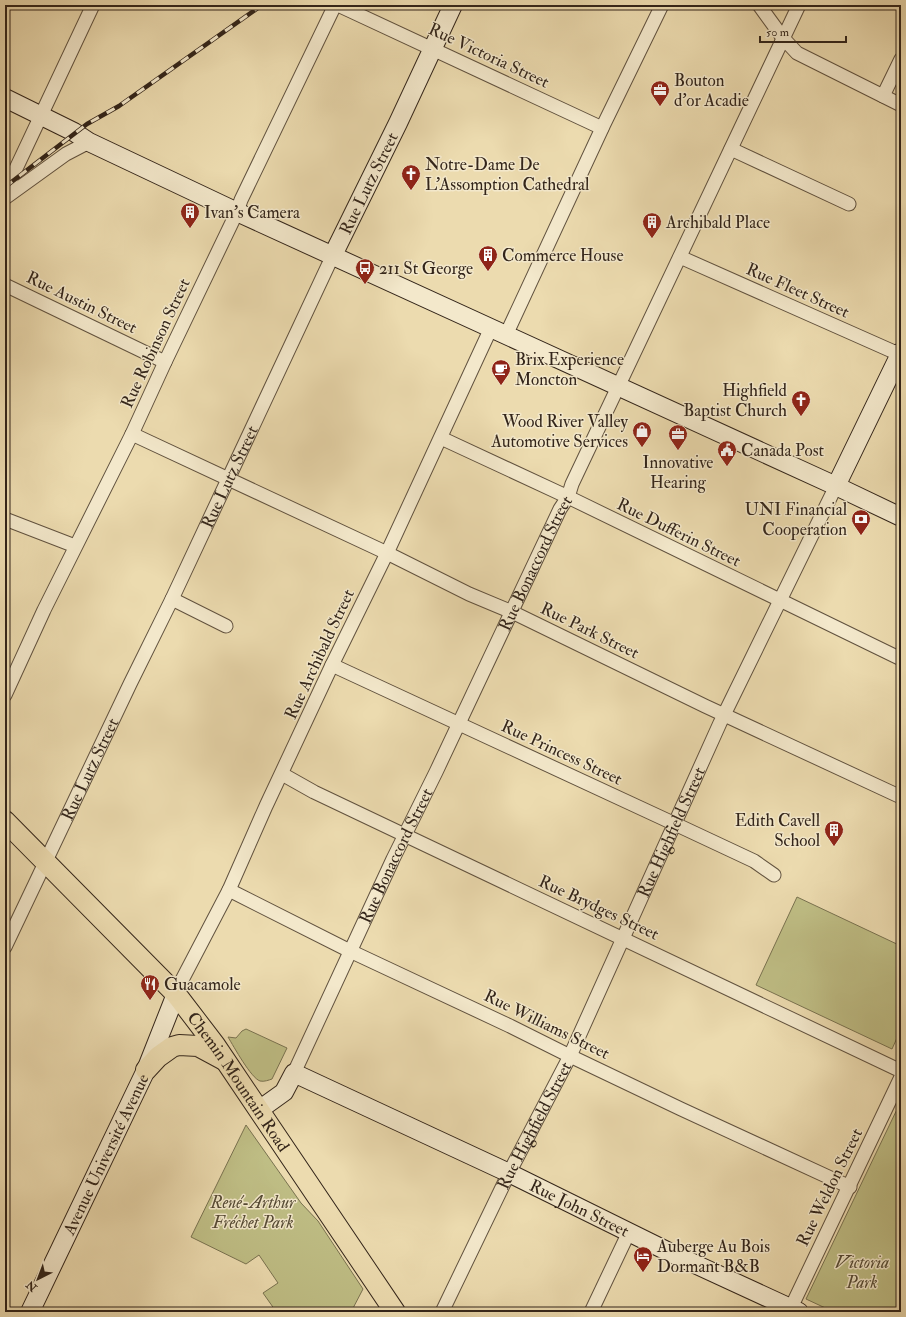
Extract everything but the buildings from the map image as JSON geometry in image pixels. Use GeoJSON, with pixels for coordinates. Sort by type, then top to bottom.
{"type":"FeatureCollection","features":[{"type":"Feature","properties":{"kind":"main road","name":"Chemin Mountain Road"},"geometry":{"type":"LineString","coordinates":[[5,821],[176,994],[216,1045],[395,1312]]}},
{"type":"Feature","properties":{"kind":"main road"},"geometry":{"type":"LineString","coordinates":[[146,1070],[158,1057],[172,1046],[179,1045],[198,1046],[227,1062]]}},
{"type":"Feature","properties":{"kind":"street"},"geometry":{"type":"LineString","coordinates":[[5,192],[93,5]]}},
{"type":"Feature","properties":{"kind":"street","name":"Rue Robinson Street"},"geometry":{"type":"LineString","coordinates":[[5,695],[76,546],[132,434],[237,212],[241,200],[335,5]]}},
{"type":"Feature","properties":{"kind":"street","name":"Rue Victoria Street"},"geometry":{"type":"LineString","coordinates":[[338,5],[602,128]]}},
{"type":"Feature","properties":{"kind":"street","name":"Rue Lutz Street"},"geometry":{"type":"LineString","coordinates":[[5,947],[172,599],[333,255],[398,123],[453,5]]}},
{"type":"Feature","properties":{"kind":"street","name":"Rue Archibald Street"},"geometry":{"type":"LineString","coordinates":[[176,994],[229,890],[332,665],[441,438],[498,331],[602,128],[662,5]]}},
{"type":"Feature","properties":{"kind":"street"},"geometry":{"type":"LineString","coordinates":[[759,5],[783,38],[797,53],[901,105]]}},
{"type":"Feature","properties":{"kind":"street","name":"Rue Bonaccord Street"},"geometry":{"type":"LineString","coordinates":[[259,1110],[284,1092],[294,1073],[405,834],[560,509],[568,497],[572,484],[618,386],[799,5]]}},
{"type":"Feature","properties":{"kind":"street"},"geometry":{"type":"LineString","coordinates":[[883,96],[901,59]]}},
{"type":"Feature","properties":{"kind":"street"},"geometry":{"type":"LineString","coordinates":[[5,98],[74,132],[89,142],[237,212],[836,486],[901,518]]}},
{"type":"Feature","properties":{"kind":"street"},"geometry":{"type":"LineString","coordinates":[[5,198],[66,154],[89,142]]}},
{"type":"Feature","properties":{"kind":"street"},"geometry":{"type":"LineString","coordinates":[[731,149],[848,204]]}},
{"type":"Feature","properties":{"kind":"street","name":"Rue Fleet Street"},"geometry":{"type":"LineString","coordinates":[[680,257],[901,354]]}},
{"type":"Feature","properties":{"kind":"street","name":"Rue Austin Street"},"geometry":{"type":"LineString","coordinates":[[5,285],[165,362]]}},
{"type":"Feature","properties":{"kind":"street","name":"Rue Highfield Street"},"geometry":{"type":"LineString","coordinates":[[442,1312],[509,1173],[561,1070],[570,1056],[725,714],[901,354]]}},
{"type":"Feature","properties":{"kind":"street","name":"Rue Park Street"},"geometry":{"type":"LineString","coordinates":[[132,434],[387,553],[469,594],[512,612],[705,706],[901,797]]}},
{"type":"Feature","properties":{"kind":"street","name":"Rue Dufferin Street"},"geometry":{"type":"LineString","coordinates":[[441,438],[568,497],[742,583],[901,659]]}},
{"type":"Feature","properties":{"kind":"street"},"geometry":{"type":"LineString","coordinates":[[5,519],[76,546]]}},
{"type":"Feature","properties":{"kind":"street"},"geometry":{"type":"LineString","coordinates":[[172,599],[226,626]]}},
{"type":"Feature","properties":{"kind":"street","name":"Rue Princess Street"},"geometry":{"type":"LineString","coordinates":[[332,665],[675,824],[754,862],[774,875]]}},
{"type":"Feature","properties":{"kind":"street","name":"Rue Brydges Street"},"geometry":{"type":"LineString","coordinates":[[282,774],[314,792],[901,1071]]}},
{"type":"Feature","properties":{"kind":"street","name":"Rue Williams Street"},"geometry":{"type":"LineString","coordinates":[[229,890],[350,951],[850,1187]]}},
{"type":"Feature","properties":{"kind":"street","name":"Avenue Université Avenue"},"geometry":{"type":"LineString","coordinates":[[30,1312],[146,1070],[176,994]]}},
{"type":"Feature","properties":{"kind":"street","name":"Rue John Street"},"geometry":{"type":"LineString","coordinates":[[294,1073],[509,1173],[793,1311]]}},
{"type":"Feature","properties":{"kind":"street","name":"Rue Weldon Street"},"geometry":{"type":"LineString","coordinates":[[793,1311],[801,1285],[850,1187],[901,1077]]}},
{"type":"Feature","properties":{"kind":"street"},"geometry":{"type":"LineString","coordinates":[[591,1312],[629,1232]]}},
{"type":"Feature","properties":{"kind":"green space"},"geometry":{"type":"Polygon","coordinates":[[[797,897],[901,946],[901,1029],[892,1049],[756,985],[797,897]]]}},
{"type":"Feature","properties":{"kind":"green space"},"geometry":{"type":"Polygon","coordinates":[[[246,1029],[287,1048],[272,1079],[260,1081],[256,1079],[243,1062],[228,1037],[236,1038],[246,1029]]]}},
{"type":"Feature","properties":{"kind":"green space","name":"Victoria Park"},"geometry":{"type":"Polygon","coordinates":[[[901,1101],[901,1312],[834,1312],[806,1299],[901,1101]]]}},
{"type":"Feature","properties":{"kind":"green space","name":"René-Arthur Fréchet Park"},"geometry":{"type":"Polygon","coordinates":[[[246,1125],[301,1203],[318,1221],[363,1289],[351,1312],[273,1312],[275,1310],[263,1293],[278,1283],[259,1255],[246,1264],[191,1237],[246,1125]]]}},
{"type":"Feature","properties":{"kind":"railway"},"geometry":{"type":"LineString","coordinates":[[5,187],[87,124],[119,106],[262,5]]}},
{"type":"Feature","properties":{"kind":"place","name":"Bouton d'or Acadie"},"geometry":{"type":"Point","coordinates":[660,107]}},
{"type":"Feature","properties":{"kind":"place","name":"Notre-Dame De L'Assomption Cathedral"},"geometry":{"type":"Point","coordinates":[411,191]}},
{"type":"Feature","properties":{"kind":"place","name":"Ivan's Camera"},"geometry":{"type":"Point","coordinates":[190,229]}},
{"type":"Feature","properties":{"kind":"place","name":"Archibald Place"},"geometry":{"type":"Point","coordinates":[652,239]}},
{"type":"Feature","properties":{"kind":"place","name":"Commerce House"},"geometry":{"type":"Point","coordinates":[488,272]}},
{"type":"Feature","properties":{"kind":"place","name":"211 St George"},"geometry":{"type":"Point","coordinates":[365,285]}},
{"type":"Feature","properties":{"kind":"place","name":"Brix Experience Moncton"},"geometry":{"type":"Point","coordinates":[501,386]}},
{"type":"Feature","properties":{"kind":"place","name":"Highfield Baptist Church"},"geometry":{"type":"Point","coordinates":[801,417]}},
{"type":"Feature","properties":{"kind":"place","name":"Wood River Valley Automotive Services"},"geometry":{"type":"Point","coordinates":[642,448]}},
{"type":"Feature","properties":{"kind":"place","name":"Innovative Hearing"},"geometry":{"type":"Point","coordinates":[678,451]}},
{"type":"Feature","properties":{"kind":"place","name":"Canada Post"},"geometry":{"type":"Point","coordinates":[727,467]}},
{"type":"Feature","properties":{"kind":"place","name":"UNI Financial Cooperation"},"geometry":{"type":"Point","coordinates":[861,536]}},
{"type":"Feature","properties":{"kind":"place","name":"Edith Cavell School"},"geometry":{"type":"Point","coordinates":[834,847]}},
{"type":"Feature","properties":{"kind":"place","name":"Guacamole"},"geometry":{"type":"Point","coordinates":[150,1001]}},
{"type":"Feature","properties":{"kind":"place","name":"Auberge Au Bois Dormant B&B"},"geometry":{"type":"Point","coordinates":[643,1273]}}]}
